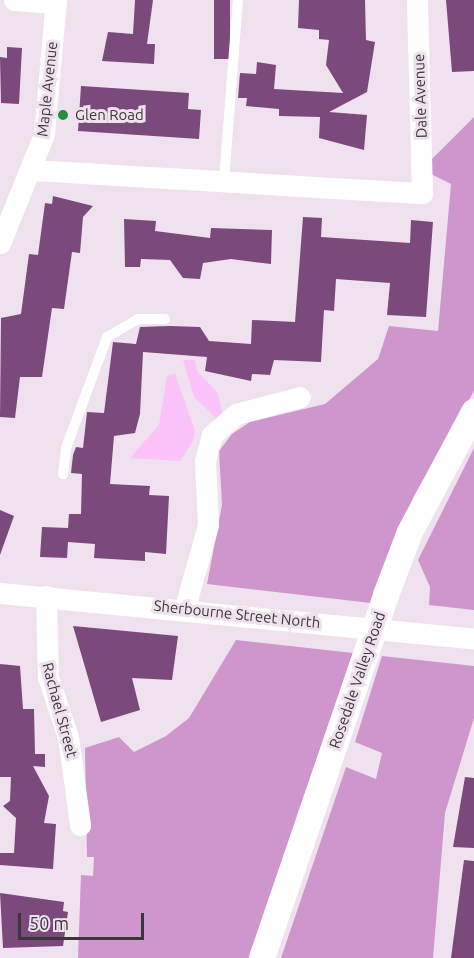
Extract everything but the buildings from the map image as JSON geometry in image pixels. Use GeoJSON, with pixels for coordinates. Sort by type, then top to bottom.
{"type":"FeatureCollection","features":[{"type":"Feature","properties":{"kind":"street"},"geometry":{"type":"LineString","coordinates":[[14,0],[56,1]]}},
{"type":"Feature","properties":{"kind":"street","name":"Dale Avenue"},"geometry":{"type":"LineString","coordinates":[[224,182],[422,193],[417,0]]}},
{"type":"Feature","properties":{"kind":"street","name":"Maple Avenue"},"geometry":{"type":"LineString","coordinates":[[0,243],[32,170],[44,134],[56,1]]}},
{"type":"Feature","properties":{"kind":"street"},"geometry":{"type":"LineString","coordinates":[[32,170],[224,182]]}},
{"type":"Feature","properties":{"kind":"street"},"geometry":{"type":"LineString","coordinates":[[185,607],[208,525],[205,461],[212,435],[236,414],[300,397]]}},
{"type":"Feature","properties":{"kind":"street","name":"Rosedale Valley Road"},"geometry":{"type":"LineString","coordinates":[[262,958],[390,585],[429,493],[474,412]]}},
{"type":"Feature","properties":{"kind":"street","name":"Sherbourne Street North"},"geometry":{"type":"LineString","coordinates":[[0,592],[185,607],[238,615],[474,639]]}},
{"type":"Feature","properties":{"kind":"street","name":"Rachael Street"},"geometry":{"type":"LineString","coordinates":[[45,596],[48,677],[68,737],[80,825]]}},
{"type":"Feature","properties":{"kind":"lane"},"geometry":{"type":"LineString","coordinates":[[224,182],[238,0]]}},
{"type":"Feature","properties":{"kind":"lane"},"geometry":{"type":"LineString","coordinates":[[63,474],[66,448],[106,337],[138,319],[165,319]]}},
{"type":"Feature","properties":{"kind":"shaded area"},"geometry":{"type":"Polygon","coordinates":[[[474,117],[474,391],[414,496],[371,603],[207,584],[222,505],[219,451],[232,434],[250,422],[325,404],[378,359],[389,326],[438,331],[451,184],[431,174],[429,162],[474,117]]]}},
{"type":"Feature","properties":{"kind":"shaded area"},"geometry":{"type":"Polygon","coordinates":[[[183,360],[195,360],[197,371],[218,393],[222,413],[216,418],[194,397],[183,360]]]}},
{"type":"Feature","properties":{"kind":"shaded area"},"geometry":{"type":"Polygon","coordinates":[[[175,373],[195,431],[193,441],[180,461],[130,458],[159,425],[167,376],[175,373]]]}},
{"type":"Feature","properties":{"kind":"shaded area"},"geometry":{"type":"Polygon","coordinates":[[[474,448],[474,610],[429,605],[430,587],[418,560],[474,448]]]}},
{"type":"Feature","properties":{"kind":"shaded area"},"geometry":{"type":"Polygon","coordinates":[[[236,640],[353,653],[249,958],[78,958],[81,875],[93,876],[94,857],[87,857],[85,748],[119,737],[134,752],[166,736],[189,718],[236,640]]]}},
{"type":"Feature","properties":{"kind":"shaded area"},"geometry":{"type":"Polygon","coordinates":[[[382,656],[474,666],[474,718],[445,813],[433,958],[281,958],[346,767],[376,779],[382,753],[355,742],[382,656]]]}},
{"type":"Feature","properties":{"kind":"place","name":"Glen Road"},"geometry":{"type":"Point","coordinates":[63,115]}}]}
